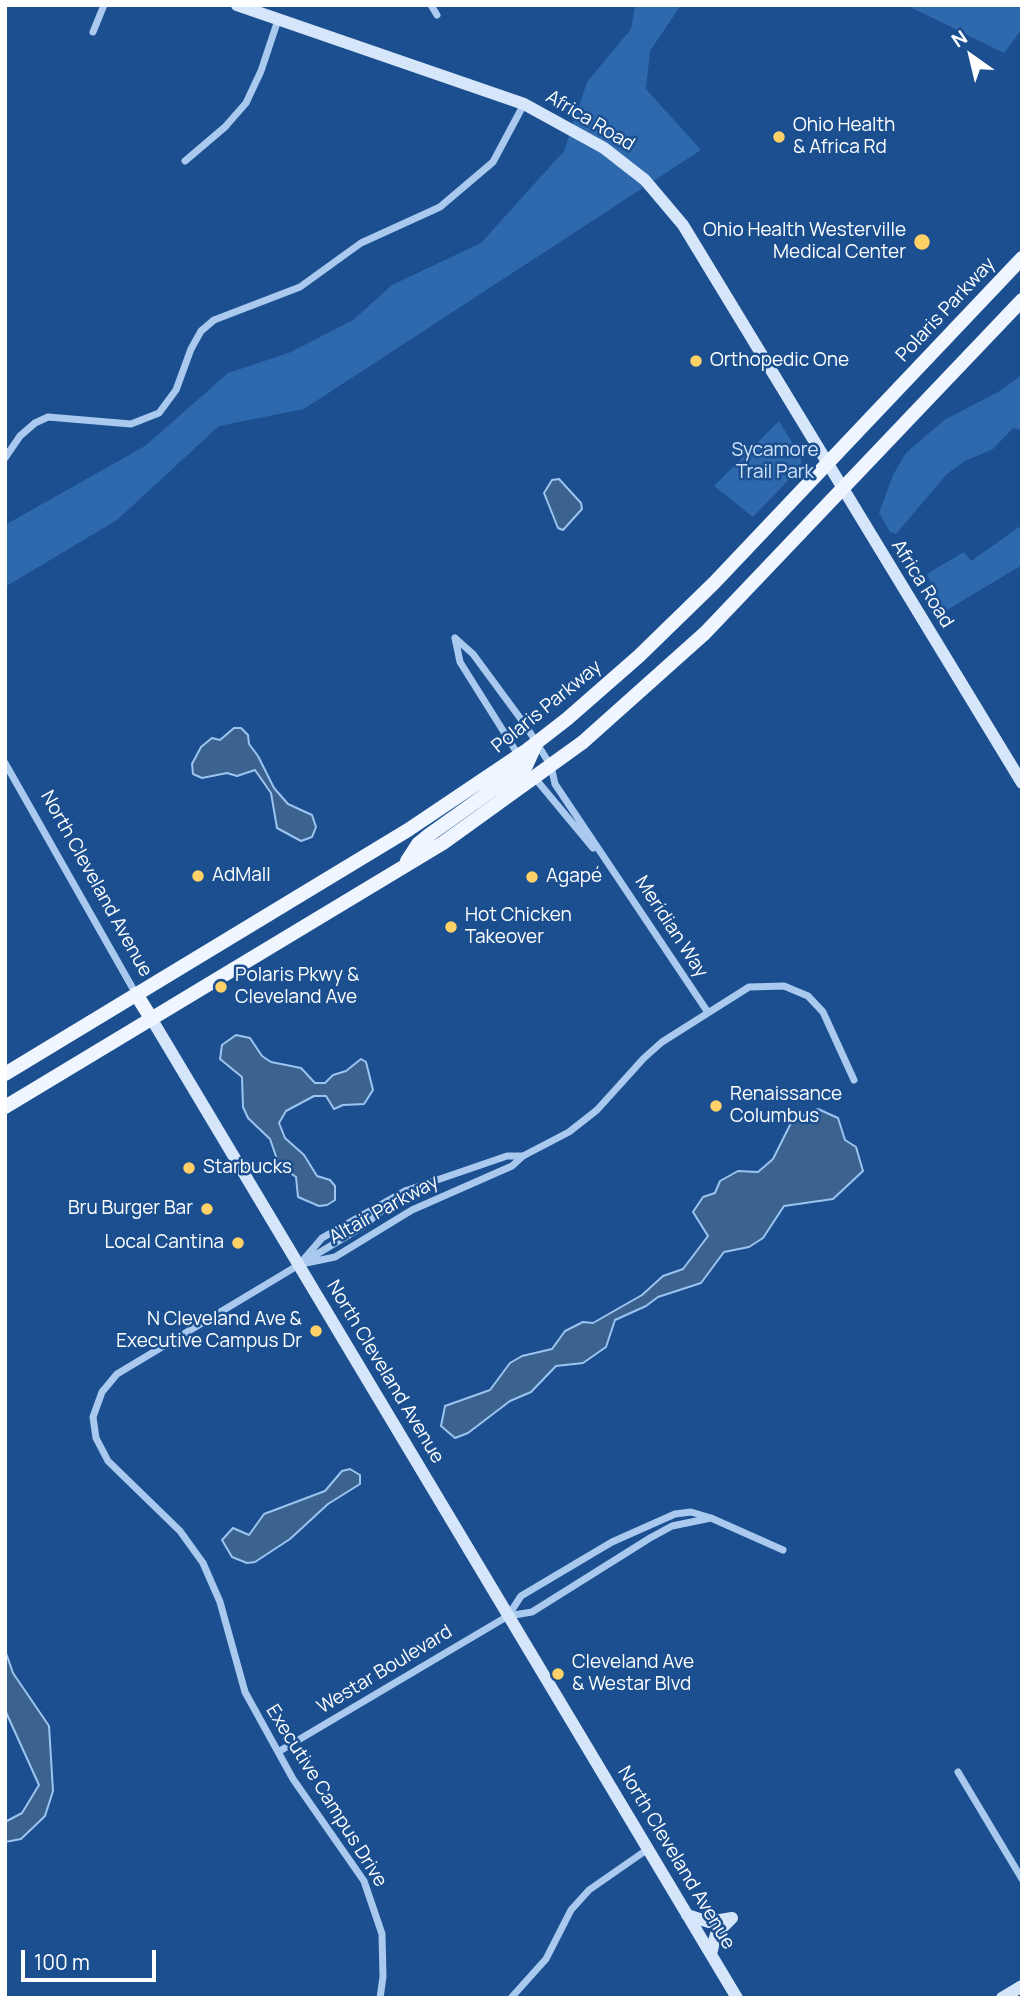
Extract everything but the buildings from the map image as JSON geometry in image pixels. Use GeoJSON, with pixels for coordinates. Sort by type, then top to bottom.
{"type":"FeatureCollection","features":[{"type":"Feature","properties":{"kind":"main road","name":"Africa Road"},"geometry":{"type":"LineString","coordinates":[[237,5],[524,104],[604,148],[645,180],[667,203],[1022,783]]}},
{"type":"Feature","properties":{"kind":"main road","name":"Polaris Parkway"},"geometry":{"type":"LineString","coordinates":[[536,743],[639,656],[714,583],[1022,258]]}},
{"type":"Feature","properties":{"kind":"main road"},"geometry":{"type":"LineString","coordinates":[[5,1107],[405,866],[536,779],[662,674],[843,489],[1022,300]]}},
{"type":"Feature","properties":{"kind":"main road"},"geometry":{"type":"LineString","coordinates":[[405,866],[418,844],[523,761],[536,743]]}},
{"type":"Feature","properties":{"kind":"main road","name":"Polaris Parkway"},"geometry":{"type":"LineString","coordinates":[[5,1074],[523,761]]}},
{"type":"Feature","properties":{"kind":"main road","name":"North Cleveland Avenue"},"geometry":{"type":"LineString","coordinates":[[136,994],[737,1998]]}},
{"type":"Feature","properties":{"kind":"main road"},"geometry":{"type":"LineString","coordinates":[[687,1915],[709,1922],[732,1918],[716,1934],[711,1954]]}},
{"type":"Feature","properties":{"kind":"main road"},"geometry":{"type":"LineString","coordinates":[[1002,1998],[1022,1986]]}},
{"type":"Feature","properties":{"kind":"street"},"geometry":{"type":"LineString","coordinates":[[93,32],[104,5]]}},
{"type":"Feature","properties":{"kind":"street"},"geometry":{"type":"LineString","coordinates":[[431,5],[437,15]]}},
{"type":"Feature","properties":{"kind":"street"},"geometry":{"type":"LineString","coordinates":[[185,161],[225,127],[246,103],[261,71],[278,20]]}},
{"type":"Feature","properties":{"kind":"street"},"geometry":{"type":"LineString","coordinates":[[5,458],[20,436],[35,423],[48,417],[131,424],[159,413],[176,390],[191,349],[201,331],[214,320],[300,286],[361,243],[440,207],[493,162],[524,104]]}},
{"type":"Feature","properties":{"kind":"street","name":"Meridian Way"},"geometry":{"type":"LineString","coordinates":[[607,861],[587,842],[523,761],[460,662],[454,638],[473,654],[492,678],[551,766],[555,784],[607,861],[707,1011]]}},
{"type":"Feature","properties":{"kind":"street","name":"North Cleveland Avenue"},"geometry":{"type":"LineString","coordinates":[[5,763],[136,994]]}},
{"type":"Feature","properties":{"kind":"street","name":"Altair Parkway"},"geometry":{"type":"LineString","coordinates":[[298,1265],[335,1257],[412,1210],[512,1166],[523,1156],[578,1125],[597,1110],[644,1058],[707,1011],[758,984],[797,989],[823,1012],[855,1080]]}},
{"type":"Feature","properties":{"kind":"street","name":"Altair Parkway"},"geometry":{"type":"LineString","coordinates":[[298,1265],[323,1238],[405,1191],[508,1156],[523,1156]]}},
{"type":"Feature","properties":{"kind":"street","name":"Executive Campus Drive"},"geometry":{"type":"LineString","coordinates":[[298,1265],[117,1374],[102,1392],[93,1417],[96,1438],[108,1461],[180,1531],[203,1563],[220,1602],[245,1692],[278,1752],[371,1896],[382,1934],[383,1977],[380,1998]]}},
{"type":"Feature","properties":{"kind":"street","name":"Westar Boulevard"},"geometry":{"type":"LineString","coordinates":[[508,1616],[521,1596],[634,1531],[674,1514],[691,1512],[711,1518],[783,1550]]}},
{"type":"Feature","properties":{"kind":"street","name":"Westar Boulevard"},"geometry":{"type":"LineString","coordinates":[[278,1752],[508,1616],[532,1612],[672,1526],[711,1518]]}},
{"type":"Feature","properties":{"kind":"street"},"geometry":{"type":"LineString","coordinates":[[958,1772],[1022,1879]]}},
{"type":"Feature","properties":{"kind":"street"},"geometry":{"type":"LineString","coordinates":[[511,1998],[546,1959],[571,1910],[589,1890],[648,1849]]}},
{"type":"Feature","properties":{"kind":"green space"},"geometry":{"type":"Polygon","coordinates":[[[635,5],[681,5],[650,51],[646,89],[701,150],[304,409],[219,426],[117,520],[5,587],[5,525],[145,446],[228,373],[291,352],[353,320],[392,285],[481,243],[564,151],[587,82],[631,29],[635,5]]]}},
{"type":"Feature","properties":{"kind":"green space"},"geometry":{"type":"Polygon","coordinates":[[[906,5],[1022,5],[1022,29],[1004,53],[906,5]]]}},
{"type":"Feature","properties":{"kind":"green space"},"geometry":{"type":"Polygon","coordinates":[[[1022,375],[1022,430],[1013,428],[993,449],[965,461],[947,474],[896,534],[890,532],[879,513],[893,475],[906,453],[944,420],[998,392],[1022,375]]]}},
{"type":"Feature","properties":{"kind":"green space","name":"Sycamore Trail Park"},"geometry":{"type":"Polygon","coordinates":[[[779,421],[801,457],[801,467],[753,517],[714,486],[779,421]]]}},
{"type":"Feature","properties":{"kind":"green space"},"geometry":{"type":"Polygon","coordinates":[[[1022,525],[1022,565],[942,613],[927,574],[964,552],[971,561],[1022,525]]]}},
{"type":"Feature","properties":{"kind":"shaded area"},"geometry":{"type":"Polygon","coordinates":[[[559,479],[581,503],[582,509],[563,530],[558,528],[544,493],[552,480],[559,479]]]}},
{"type":"Feature","properties":{"kind":"shaded area"},"geometry":{"type":"Polygon","coordinates":[[[234,728],[241,728],[248,735],[249,744],[274,788],[288,804],[312,815],[316,827],[312,837],[301,841],[277,828],[271,793],[255,770],[237,776],[227,773],[202,778],[193,774],[192,764],[201,747],[212,738],[220,740],[234,728]]]}},
{"type":"Feature","properties":{"kind":"shaded area"},"geometry":{"type":"Polygon","coordinates":[[[236,1035],[250,1038],[262,1056],[271,1062],[301,1068],[315,1083],[325,1083],[333,1075],[346,1071],[361,1059],[366,1062],[373,1090],[364,1104],[343,1105],[334,1109],[326,1096],[314,1096],[286,1111],[279,1123],[285,1138],[304,1155],[317,1176],[330,1180],[335,1186],[335,1200],[327,1205],[319,1206],[298,1197],[296,1177],[279,1165],[270,1139],[248,1118],[243,1107],[242,1077],[220,1059],[222,1045],[236,1035]]]}},
{"type":"Feature","properties":{"kind":"shaded area"},"geometry":{"type":"Polygon","coordinates":[[[818,1109],[838,1118],[845,1140],[856,1147],[863,1171],[833,1199],[784,1206],[763,1238],[749,1247],[724,1252],[701,1283],[658,1297],[646,1306],[615,1320],[606,1347],[583,1363],[556,1366],[531,1392],[510,1401],[468,1433],[455,1438],[441,1426],[445,1406],[490,1390],[510,1363],[522,1356],[552,1349],[565,1331],[583,1322],[593,1323],[642,1295],[663,1276],[683,1269],[708,1236],[693,1212],[703,1197],[715,1193],[720,1181],[738,1171],[758,1172],[773,1159],[792,1121],[818,1109]]]}},
{"type":"Feature","properties":{"kind":"shaded area"},"geometry":{"type":"Polygon","coordinates":[[[350,1469],[360,1475],[360,1484],[328,1504],[290,1539],[255,1562],[247,1563],[232,1557],[222,1540],[233,1528],[249,1535],[264,1514],[325,1491],[342,1471],[350,1469]]]}},
{"type":"Feature","properties":{"kind":"shaded area"},"geometry":{"type":"Polygon","coordinates":[[[5,1650],[13,1673],[49,1726],[53,1791],[45,1816],[21,1839],[5,1842],[5,1822],[22,1813],[39,1785],[5,1710],[5,1650]]]}},
{"type":"Feature","properties":{"kind":"place","name":"Ohio Health & Africa Rd"},"geometry":{"type":"Point","coordinates":[779,137]}},
{"type":"Feature","properties":{"kind":"place","name":"Ohio Health Westerville Medical Center"},"geometry":{"type":"Point","coordinates":[922,242]}},
{"type":"Feature","properties":{"kind":"place","name":"Orthopedic One"},"geometry":{"type":"Point","coordinates":[696,361]}},
{"type":"Feature","properties":{"kind":"place","name":"AdMall"},"geometry":{"type":"Point","coordinates":[198,876]}},
{"type":"Feature","properties":{"kind":"place","name":"Agapé"},"geometry":{"type":"Point","coordinates":[532,877]}},
{"type":"Feature","properties":{"kind":"place","name":"Hot Chicken Takeover"},"geometry":{"type":"Point","coordinates":[451,927]}},
{"type":"Feature","properties":{"kind":"place","name":"Polaris Pkwy & Cleveland Ave"},"geometry":{"type":"Point","coordinates":[221,987]}},
{"type":"Feature","properties":{"kind":"place","name":"Renaissance Columbus"},"geometry":{"type":"Point","coordinates":[716,1106]}},
{"type":"Feature","properties":{"kind":"place","name":"Starbucks"},"geometry":{"type":"Point","coordinates":[189,1168]}},
{"type":"Feature","properties":{"kind":"place","name":"Bru Burger Bar"},"geometry":{"type":"Point","coordinates":[207,1209]}},
{"type":"Feature","properties":{"kind":"place","name":"Local Cantina"},"geometry":{"type":"Point","coordinates":[238,1243]}},
{"type":"Feature","properties":{"kind":"place","name":"N Cleveland Ave & Executive Campus Dr"},"geometry":{"type":"Point","coordinates":[316,1331]}},
{"type":"Feature","properties":{"kind":"place","name":"Cleveland Ave & Westar Blvd"},"geometry":{"type":"Point","coordinates":[558,1674]}}]}
